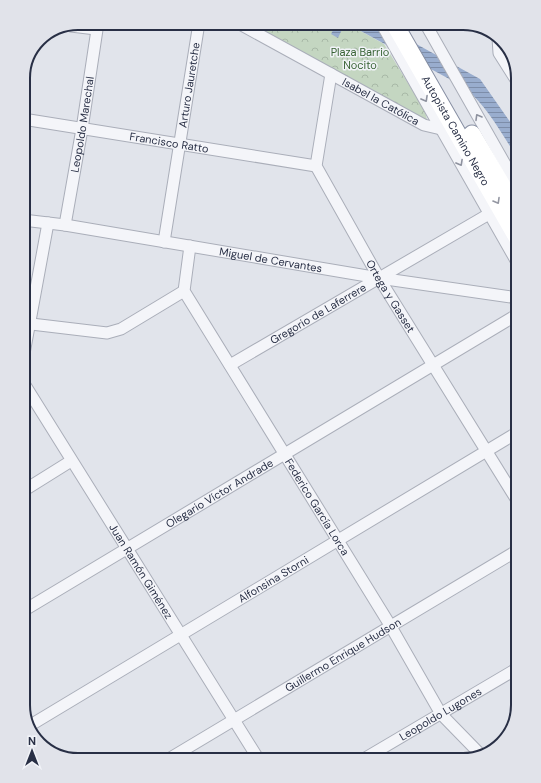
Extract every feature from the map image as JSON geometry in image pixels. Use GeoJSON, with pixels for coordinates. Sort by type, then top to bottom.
{"type":"FeatureCollection","features":[{"type":"Feature","properties":{"kind":"highway","name":"Autopista Camino Negro"},"geometry":{"type":"LineString","coordinates":[[399,30],[436,84],[511,202]]}},
{"type":"Feature","properties":{"kind":"highway","name":"Autopista Camino Negro"},"geometry":{"type":"LineString","coordinates":[[410,30],[436,84],[511,225]]}},
{"type":"Feature","properties":{"kind":"street","name":"Leopoldo Marechal"},"geometry":{"type":"LineString","coordinates":[[65,225],[82,129],[96,30]]}},
{"type":"Feature","properties":{"kind":"street","name":"Arturo Jauretche"},"geometry":{"type":"LineString","coordinates":[[164,242],[197,30]]}},
{"type":"Feature","properties":{"kind":"street","name":"Isabel la Católica"},"geometry":{"type":"LineString","coordinates":[[251,30],[424,125],[441,129]]}},
{"type":"Feature","properties":{"kind":"street"},"geometry":{"type":"LineString","coordinates":[[385,30],[511,252]]}},
{"type":"Feature","properties":{"kind":"street"},"geometry":{"type":"LineString","coordinates":[[428,30],[511,175]]}},
{"type":"Feature","properties":{"kind":"street"},"geometry":{"type":"LineString","coordinates":[[499,47],[500,53],[510,70]]}},
{"type":"Feature","properties":{"kind":"street"},"geometry":{"type":"LineString","coordinates":[[316,166],[331,74]]}},
{"type":"Feature","properties":{"kind":"street","name":"Francisco Ratto"},"geometry":{"type":"LineString","coordinates":[[30,120],[316,166]]}},
{"type":"Feature","properties":{"kind":"street","name":"Ortega y Gasset"},"geometry":{"type":"LineString","coordinates":[[316,166],[379,278],[434,364],[511,491]]}},
{"type":"Feature","properties":{"kind":"street","name":"Gregorio de Laferrere"},"geometry":{"type":"LineString","coordinates":[[230,365],[489,214]]}},
{"type":"Feature","properties":{"kind":"street","name":"Miguel de Cervantes"},"geometry":{"type":"LineString","coordinates":[[30,221],[65,225],[379,278],[511,297]]}},
{"type":"Feature","properties":{"kind":"street"},"geometry":{"type":"LineString","coordinates":[[30,306],[48,223]]}},
{"type":"Feature","properties":{"kind":"street"},"geometry":{"type":"LineString","coordinates":[[30,325],[93,333],[114,332],[184,290],[190,246]]}},
{"type":"Feature","properties":{"kind":"street","name":"Federico García Lorca"},"geometry":{"type":"LineString","coordinates":[[184,290],[390,625],[441,714],[477,750]]}},
{"type":"Feature","properties":{"kind":"street","name":"Olegario Víctor Andrade"},"geometry":{"type":"LineString","coordinates":[[30,607],[511,318]]}},
{"type":"Feature","properties":{"kind":"street","name":"Juan Ramón Giménez"},"geometry":{"type":"LineString","coordinates":[[30,394],[255,753]]}},
{"type":"Feature","properties":{"kind":"street","name":"Alfonsina Storni"},"geometry":{"type":"LineString","coordinates":[[34,723],[180,633],[511,436]]}},
{"type":"Feature","properties":{"kind":"street"},"geometry":{"type":"LineString","coordinates":[[30,487],[71,461]]}},
{"type":"Feature","properties":{"kind":"street","name":"Guillermo Enrique Hudson"},"geometry":{"type":"LineString","coordinates":[[179,753],[390,625],[511,554]]}},
{"type":"Feature","properties":{"kind":"street","name":"Leopoldo Lugones"},"geometry":{"type":"LineString","coordinates":[[374,753],[511,672]]}},
{"type":"Feature","properties":{"kind":"green space","name":"Plaza Barrio Nocito"},"geometry":{"type":"Polygon","coordinates":[[[258,30],[333,30],[331,34],[336,30],[359,30],[384,44],[425,111],[427,120],[424,120],[258,30]]]}},
{"type":"Feature","properties":{"kind":"water"},"geometry":{"type":"Polygon","coordinates":[[[333,30],[342,30],[338,38],[331,34],[333,30]]]}},
{"type":"Feature","properties":{"kind":"water"},"geometry":{"type":"Polygon","coordinates":[[[359,30],[391,30],[480,79],[511,123],[511,148],[487,112],[464,87],[359,30]]]}}]}
